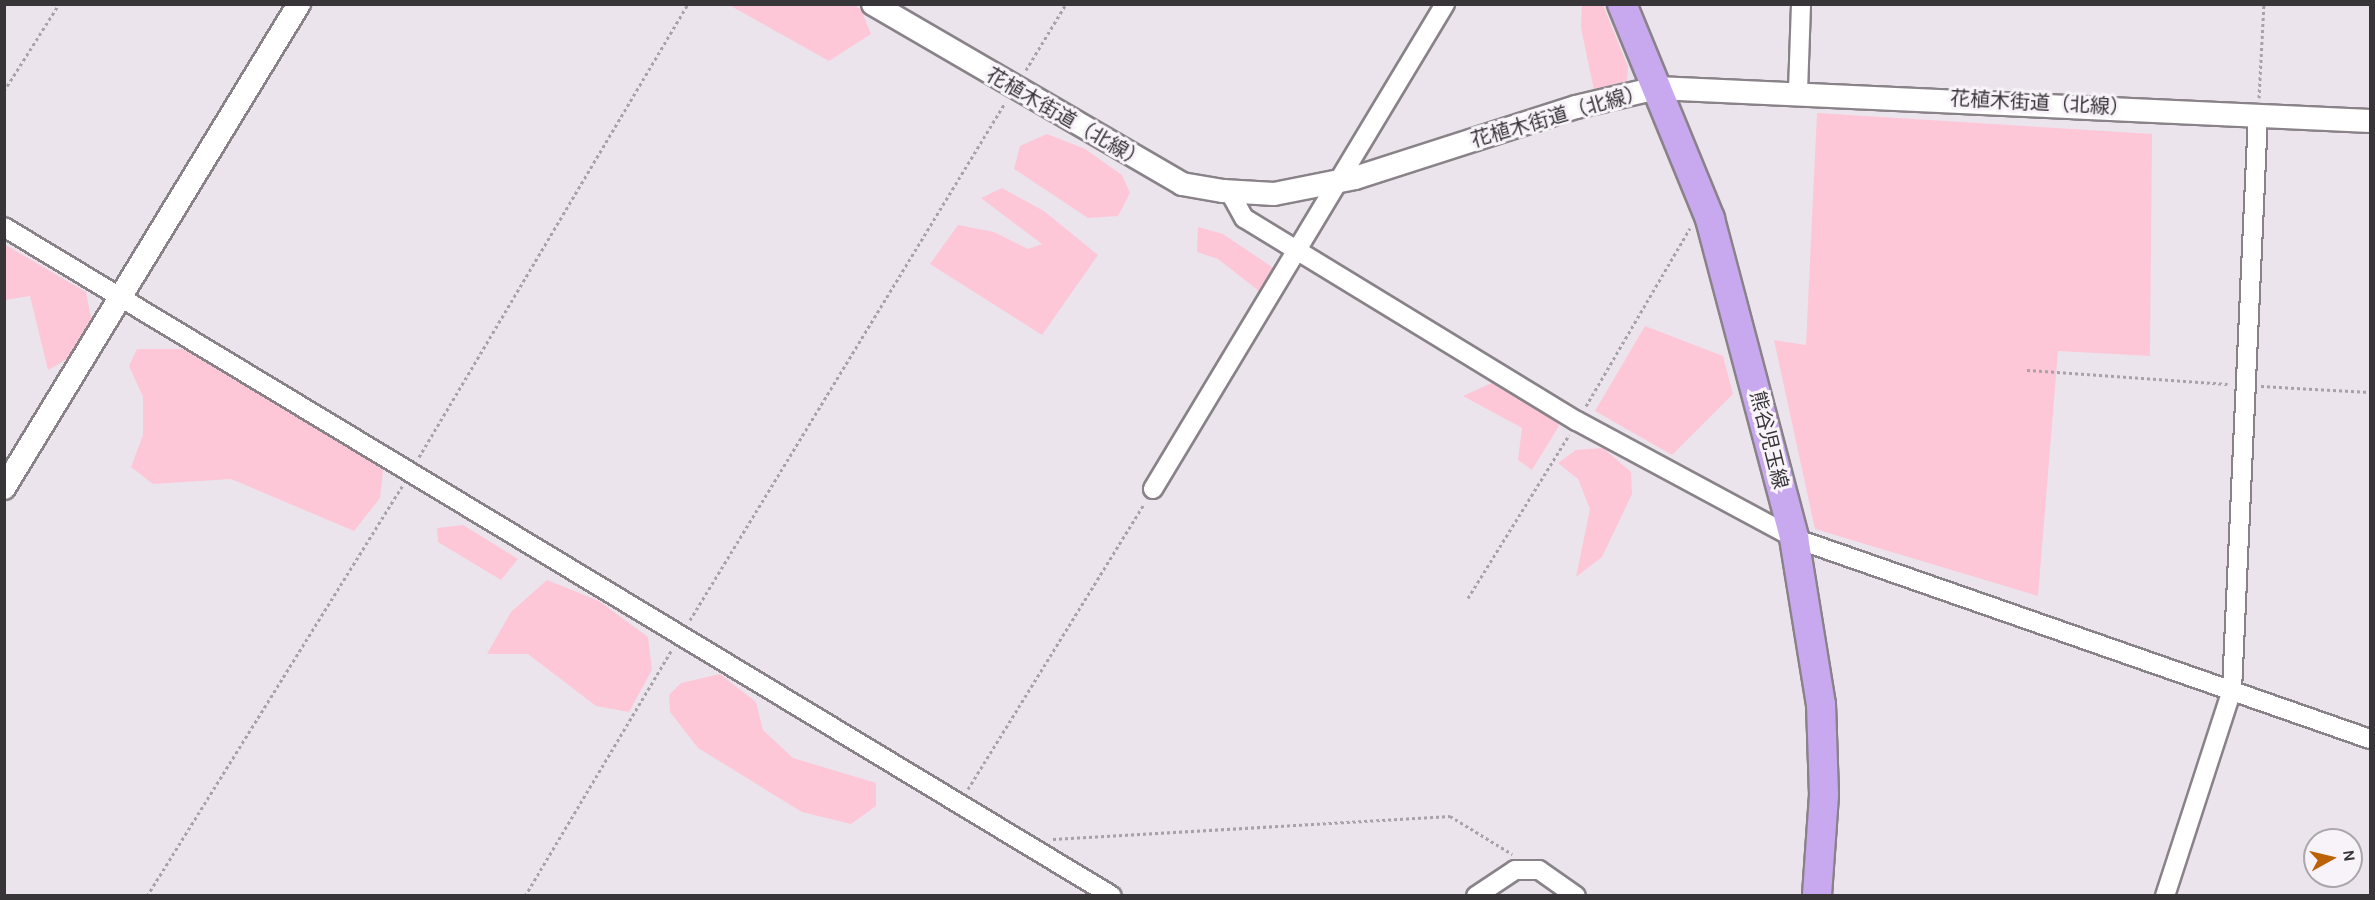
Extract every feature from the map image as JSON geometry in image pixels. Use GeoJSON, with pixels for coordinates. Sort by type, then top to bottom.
{"type":"FeatureCollection","features":[{"type":"Feature","properties":{"kind":"main road","name":"熊谷児玉線"},"geometry":{"type":"LineString","coordinates":[[1622,4],[1710,219],[1794,538],[1821,704],[1824,795],[1817,896]]}},
{"type":"Feature","properties":{"kind":"street"},"geometry":{"type":"LineString","coordinates":[[4,488],[298,4]]}},
{"type":"Feature","properties":{"kind":"street","name":"花植木街道（北線）"},"geometry":{"type":"LineString","coordinates":[[873,4],[1014,89],[1182,184],[1274,195],[1337,182],[1576,107],[1657,88],[1797,91],[2370,121]]}},
{"type":"Feature","properties":{"kind":"street"},"geometry":{"type":"LineString","coordinates":[[1153,489],[1445,4]]}},
{"type":"Feature","properties":{"kind":"street"},"geometry":{"type":"LineString","coordinates":[[1797,91],[1801,4]]}},
{"type":"Feature","properties":{"kind":"street"},"geometry":{"type":"LineString","coordinates":[[2164,896],[2232,690],[2258,115]]}},
{"type":"Feature","properties":{"kind":"street"},"geometry":{"type":"LineString","coordinates":[[1229,191],[1245,218],[1577,421],[1794,538],[2370,739]]}},
{"type":"Feature","properties":{"kind":"street"},"geometry":{"type":"LineString","coordinates":[[4,226],[682,633],[1112,896]]}},
{"type":"Feature","properties":{"kind":"street"},"geometry":{"type":"LineString","coordinates":[[1476,896],[1515,870],[1539,870],[1576,896]]}},
{"type":"Feature","properties":{"kind":"path"},"geometry":{"type":"LineString","coordinates":[[4,91],[59,4]]}},
{"type":"Feature","properties":{"kind":"path"},"geometry":{"type":"LineString","coordinates":[[147,896],[411,470],[688,4]]}},
{"type":"Feature","properties":{"kind":"path"},"geometry":{"type":"LineString","coordinates":[[525,896],[682,633],[1066,4]]}},
{"type":"Feature","properties":{"kind":"path"},"geometry":{"type":"LineString","coordinates":[[2258,115],[2264,4]]}},
{"type":"Feature","properties":{"kind":"path"},"geometry":{"type":"LineString","coordinates":[[2027,370],[2246,386],[2370,392]]}},
{"type":"Feature","properties":{"kind":"path"},"geometry":{"type":"LineString","coordinates":[[960,802],[1153,489]]}},
{"type":"Feature","properties":{"kind":"path"},"geometry":{"type":"LineString","coordinates":[[1024,841],[1171,828],[1450,816],[1539,870]]}},
{"type":"Feature","properties":{"kind":"shaded area"},"geometry":{"type":"Polygon","coordinates":[[[729,5],[853,5],[861,9],[871,34],[829,61],[729,5]]]}},
{"type":"Feature","properties":{"kind":"shaded area"},"geometry":{"type":"Polygon","coordinates":[[[1582,5],[1603,5],[1628,67],[1627,81],[1594,90],[1581,28],[1582,5]]]}},
{"type":"Feature","properties":{"kind":"shaded area"},"geometry":{"type":"Polygon","coordinates":[[[1817,113],[2152,134],[2150,356],[2058,351],[2038,596],[1815,529],[1774,340],[1806,345],[1817,113]]]}},
{"type":"Feature","properties":{"kind":"shaded area"},"geometry":{"type":"Polygon","coordinates":[[[1047,134],[1085,149],[1122,175],[1130,193],[1118,216],[1088,218],[1014,169],[1020,146],[1047,134]]]}},
{"type":"Feature","properties":{"kind":"shaded area"},"geometry":{"type":"Polygon","coordinates":[[[1002,188],[1044,211],[1098,255],[1042,335],[930,264],[958,225],[994,232],[1028,249],[1042,244],[981,198],[1002,188]]]}},
{"type":"Feature","properties":{"kind":"shaded area"},"geometry":{"type":"Polygon","coordinates":[[[1198,227],[1223,234],[1275,269],[1259,291],[1218,259],[1197,252],[1198,227]]]}},
{"type":"Feature","properties":{"kind":"shaded area"},"geometry":{"type":"Polygon","coordinates":[[[4,244],[86,292],[92,323],[69,358],[48,370],[30,296],[5,300],[4,244]]]}},
{"type":"Feature","properties":{"kind":"shaded area"},"geometry":{"type":"Polygon","coordinates":[[[1645,326],[1723,356],[1733,394],[1672,455],[1595,411],[1645,326]]]}},
{"type":"Feature","properties":{"kind":"shaded area"},"geometry":{"type":"Polygon","coordinates":[[[137,349],[183,349],[357,453],[383,470],[380,498],[354,531],[231,479],[153,484],[131,467],[143,435],[143,397],[129,366],[137,349]]]}},
{"type":"Feature","properties":{"kind":"shaded area"},"geometry":{"type":"Polygon","coordinates":[[[1496,381],[1551,413],[1559,426],[1532,470],[1518,460],[1522,428],[1463,396],[1496,381]]]}},
{"type":"Feature","properties":{"kind":"shaded area"},"geometry":{"type":"Polygon","coordinates":[[[1603,448],[1631,472],[1632,494],[1602,557],[1576,577],[1590,509],[1578,479],[1558,463],[1576,450],[1603,448]]]}},
{"type":"Feature","properties":{"kind":"shaded area"},"geometry":{"type":"Polygon","coordinates":[[[463,525],[518,559],[501,580],[438,542],[437,528],[463,525]]]}},
{"type":"Feature","properties":{"kind":"shaded area"},"geometry":{"type":"Polygon","coordinates":[[[547,580],[599,601],[648,637],[652,670],[629,712],[596,706],[528,654],[487,654],[511,612],[547,580]]]}},
{"type":"Feature","properties":{"kind":"shaded area"},"geometry":{"type":"Polygon","coordinates":[[[720,674],[756,702],[763,730],[793,758],[876,783],[876,806],[851,824],[802,812],[698,748],[670,712],[669,695],[681,683],[720,674]]]}}]}
